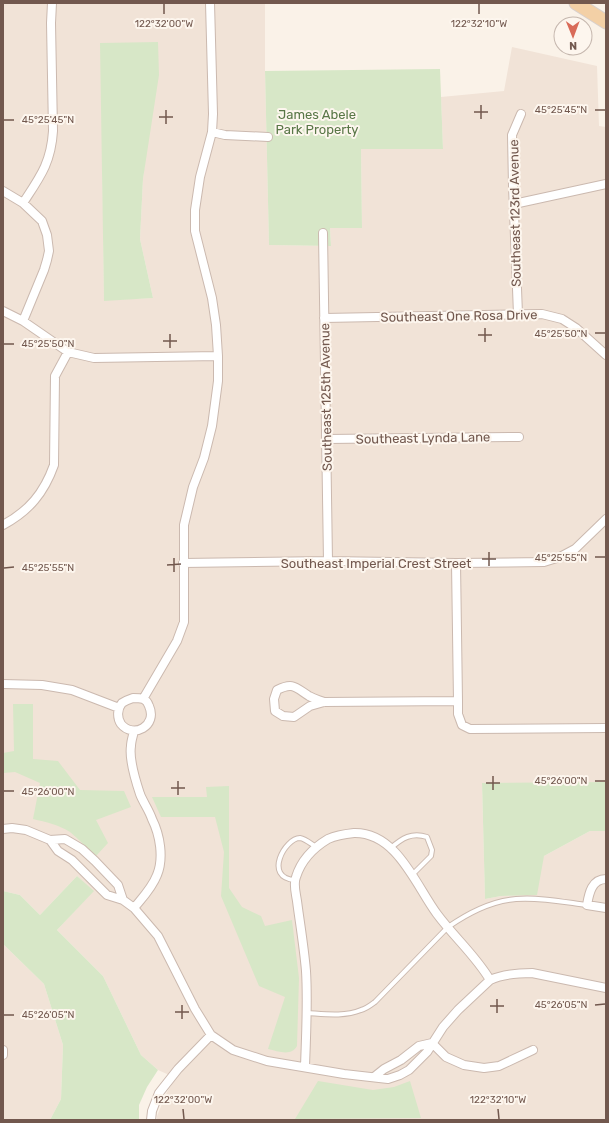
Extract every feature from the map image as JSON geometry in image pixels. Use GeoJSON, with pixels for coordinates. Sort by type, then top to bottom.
{"type":"FeatureCollection","features":[{"type":"Feature","properties":{"kind":"main road"},"geometry":{"type":"LineString","coordinates":[[576,3],[606,22]]}},
{"type":"Feature","properties":{"kind":"street"},"geometry":{"type":"LineString","coordinates":[[23,203],[49,159],[52,143],[52,3]]}},
{"type":"Feature","properties":{"kind":"street"},"geometry":{"type":"LineString","coordinates":[[144,699],[177,641],[184,622],[184,525],[193,487],[204,458],[212,426],[218,381],[216,325],[212,298],[195,231],[195,210],[200,177],[212,132],[213,114],[210,3]]}},
{"type":"Feature","properties":{"kind":"street","name":"Southeast 123rd Avenue"},"geometry":{"type":"LineString","coordinates":[[518,314],[512,135],[522,114]]}},
{"type":"Feature","properties":{"kind":"street"},"geometry":{"type":"LineString","coordinates":[[212,132],[225,135],[268,137]]}},
{"type":"Feature","properties":{"kind":"street"},"geometry":{"type":"LineString","coordinates":[[514,204],[606,184]]}},
{"type":"Feature","properties":{"kind":"street"},"geometry":{"type":"LineString","coordinates":[[3,191],[23,203],[42,221],[47,235],[49,251],[47,260],[22,321]]}},
{"type":"Feature","properties":{"kind":"street","name":"Southeast 125th Avenue"},"geometry":{"type":"LineString","coordinates":[[324,233],[328,561]]}},
{"type":"Feature","properties":{"kind":"street"},"geometry":{"type":"LineString","coordinates":[[3,311],[22,321],[68,352],[94,358],[218,356]]}},
{"type":"Feature","properties":{"kind":"street","name":"Southeast One Rosa Drive"},"geometry":{"type":"LineString","coordinates":[[324,318],[542,314],[562,319],[576,328],[606,354]]}},
{"type":"Feature","properties":{"kind":"street"},"geometry":{"type":"LineString","coordinates":[[3,525],[11,521],[31,504],[41,493],[51,475],[54,465],[55,376],[68,352]]}},
{"type":"Feature","properties":{"kind":"street","name":"Southeast Lynda Lane"},"geometry":{"type":"LineString","coordinates":[[327,439],[519,437]]}},
{"type":"Feature","properties":{"kind":"street","name":"Southeast Imperial Crest Street"},"geometry":{"type":"LineString","coordinates":[[184,563],[328,561],[456,563],[544,562],[560,557],[575,549],[605,522]]}},
{"type":"Feature","properties":{"kind":"street"},"geometry":{"type":"LineString","coordinates":[[456,563],[458,714],[462,725],[470,729],[606,728]]}},
{"type":"Feature","properties":{"kind":"street"},"geometry":{"type":"LineString","coordinates":[[3,684],[42,685],[72,690],[120,708]]}},
{"type":"Feature","properties":{"kind":"street"},"geometry":{"type":"LineString","coordinates":[[324,702],[310,697],[296,687],[287,686],[277,690],[274,699],[276,711],[283,716],[294,718],[310,706],[324,702],[458,701]]}},
{"type":"Feature","properties":{"kind":"street"},"geometry":{"type":"LineString","coordinates":[[133,698],[144,699],[148,703],[152,712],[150,721],[144,728],[134,731],[129,729],[122,724],[118,715],[123,702],[133,698]]}},
{"type":"Feature","properties":{"kind":"street"},"geometry":{"type":"LineString","coordinates":[[134,731],[131,747],[131,760],[140,794],[157,830],[161,859],[158,874],[151,888],[134,908]]}},
{"type":"Feature","properties":{"kind":"street"},"geometry":{"type":"LineString","coordinates":[[3,828],[26,830],[50,840],[65,839],[82,849],[118,885],[123,900]]}},
{"type":"Feature","properties":{"kind":"street"},"geometry":{"type":"LineString","coordinates":[[305,1068],[307,1013],[306,970],[295,880],[302,864],[316,847],[336,836],[359,833],[369,835],[385,843],[391,848],[406,865],[437,914],[483,969],[490,980]]}},
{"type":"Feature","properties":{"kind":"street"},"geometry":{"type":"LineString","coordinates":[[50,840],[58,851],[72,860],[107,895],[123,900],[134,908],[158,936],[195,1009],[211,1035],[233,1050],[267,1061],[344,1074],[388,1079],[400,1075],[408,1070],[427,1052],[443,1027],[458,1010],[490,980],[506,975],[532,973],[606,988]]}},
{"type":"Feature","properties":{"kind":"street"},"geometry":{"type":"LineString","coordinates":[[606,879],[598,880],[595,883],[587,905],[606,908]]}},
{"type":"Feature","properties":{"kind":"street"},"geometry":{"type":"LineString","coordinates":[[151,1120],[152,1111],[159,1093],[178,1069],[211,1035]]}},
{"type":"Feature","properties":{"kind":"street"},"geometry":{"type":"LineString","coordinates":[[432,1043],[446,1057],[464,1065],[484,1068],[499,1066],[533,1050]]}},
{"type":"Feature","properties":{"kind":"street"},"geometry":{"type":"LineString","coordinates":[[374,1077],[384,1069],[401,1060],[419,1046],[432,1043]]}},
{"type":"Feature","properties":{"kind":"lane"},"geometry":{"type":"LineString","coordinates":[[391,848],[398,841],[410,836],[420,834],[427,837],[432,850],[431,856],[412,875]]}},
{"type":"Feature","properties":{"kind":"lane"},"geometry":{"type":"LineString","coordinates":[[295,880],[289,880],[282,875],[278,869],[278,862],[282,854],[289,844],[296,839],[304,839],[316,847]]}},
{"type":"Feature","properties":{"kind":"lane"},"geometry":{"type":"LineString","coordinates":[[307,1013],[339,1014],[352,1013],[362,1010],[375,1002],[448,927],[477,909],[516,899],[534,899],[587,905]]}},
{"type":"Feature","properties":{"kind":"shaded area"},"geometry":{"type":"Polygon","coordinates":[[[3,3],[265,3],[269,245],[331,246],[330,228],[362,228],[361,149],[443,149],[441,97],[504,91],[512,47],[597,66],[599,126],[606,127],[606,782],[482,784],[485,899],[518,895],[544,856],[590,831],[606,831],[606,1120],[157,1120],[157,1116],[167,1092],[176,1078],[158,1070],[141,1055],[103,976],[57,930],[93,891],[77,876],[40,915],[20,895],[3,891],[3,3]],[[101,43],[104,300],[153,298],[140,239],[143,179],[158,43],[101,43]]]}},
{"type":"Feature","properties":{"kind":"shaded area"},"geometry":{"type":"Polygon","coordinates":[[[3,944],[44,984],[63,1045],[61,1099],[50,1120],[3,1120],[3,944]]]}},
{"type":"Feature","properties":{"kind":"green space"},"geometry":{"type":"Polygon","coordinates":[[[158,42],[159,75],[143,179],[140,239],[153,298],[104,301],[100,43],[158,42]]]}},
{"type":"Feature","properties":{"kind":"green space","name":"James Abele Park Property"},"geometry":{"type":"Polygon","coordinates":[[[440,69],[443,149],[361,149],[362,228],[330,228],[331,246],[269,245],[265,71],[440,69]]]}},
{"type":"Feature","properties":{"kind":"green space"},"geometry":{"type":"Polygon","coordinates":[[[13,704],[33,704],[33,759],[58,761],[80,790],[124,791],[131,807],[96,820],[108,843],[96,856],[70,832],[57,826],[33,819],[40,783],[15,772],[3,773],[3,753],[14,751],[13,704]]]}},
{"type":"Feature","properties":{"kind":"green space"},"geometry":{"type":"Polygon","coordinates":[[[606,782],[606,831],[590,831],[544,856],[537,895],[501,896],[485,899],[482,783],[606,782]]]}},
{"type":"Feature","properties":{"kind":"green space"},"geometry":{"type":"Polygon","coordinates":[[[229,786],[229,888],[242,907],[261,916],[265,926],[292,920],[299,978],[297,1046],[288,1052],[268,1049],[285,997],[259,986],[221,896],[224,852],[215,817],[161,817],[152,797],[207,797],[206,787],[229,786]]]}},
{"type":"Feature","properties":{"kind":"green space"},"geometry":{"type":"Polygon","coordinates":[[[77,876],[94,891],[57,930],[103,976],[141,1055],[158,1070],[147,1087],[139,1105],[139,1120],[50,1120],[61,1099],[63,1045],[44,984],[3,944],[3,891],[20,895],[40,915],[77,876]]]}},
{"type":"Feature","properties":{"kind":"green space"},"geometry":{"type":"Polygon","coordinates":[[[318,1081],[373,1090],[394,1087],[410,1081],[421,1118],[295,1119],[318,1081]]]}}]}
